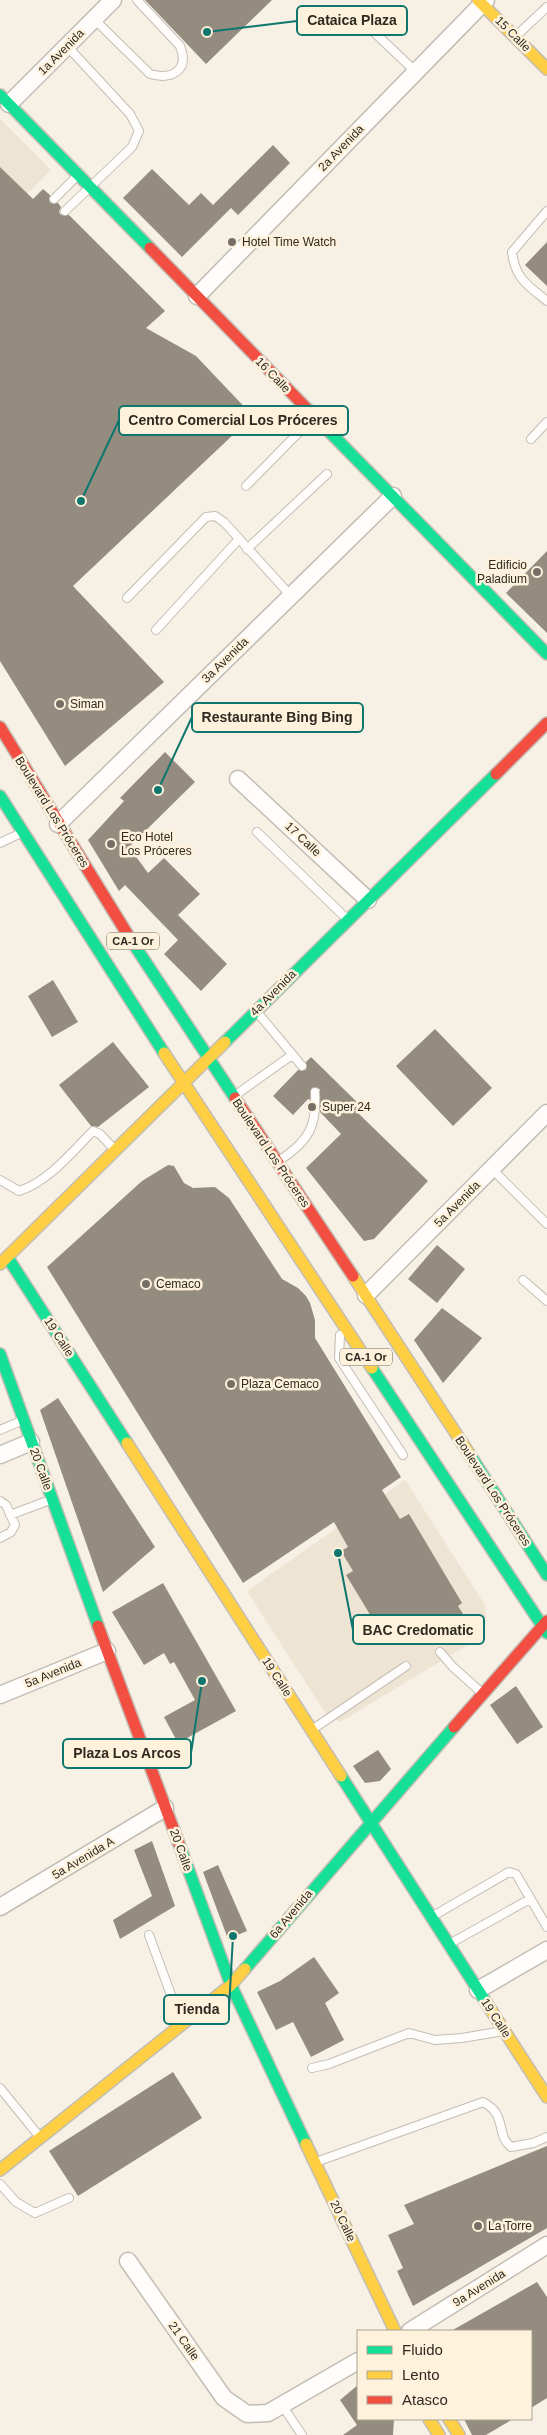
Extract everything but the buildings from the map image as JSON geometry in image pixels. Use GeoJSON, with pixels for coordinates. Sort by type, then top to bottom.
{"type":"FeatureCollection","features":[{"type":"Feature","properties":{"kind":"main road","name":"15 Calle"},"geometry":{"type":"LineString","coordinates":[[482,1],[547,69]]}},
{"type":"Feature","properties":{"kind":"main road","name":"16 Calle"},"geometry":{"type":"LineString","coordinates":[[5,99],[547,654]]}},
{"type":"Feature","properties":{"kind":"main road","name":"4a Avenida"},"geometry":{"type":"LineString","coordinates":[[4,1261],[547,723]]}},
{"type":"Feature","properties":{"kind":"main road","name":"Boulevard Los Próceres"},"geometry":{"type":"LineString","coordinates":[[0,727],[58,824],[208,1058],[366,1295],[547,1575]]}},
{"type":"Feature","properties":{"kind":"main road","name":"CA-1 Or"},"geometry":{"type":"LineString","coordinates":[[0,796],[183,1082],[545,1627]]}},
{"type":"Feature","properties":{"kind":"main road","name":"19 Calle"},"geometry":{"type":"LineString","coordinates":[[4,1261],[311,1730],[547,2097]]}},
{"type":"Feature","properties":{"kind":"main road","name":"20 Calle"},"geometry":{"type":"LineString","coordinates":[[0,1354],[107,1651],[231,1985],[395,2330]]}},
{"type":"Feature","properties":{"kind":"main road","name":"6a Avenida"},"geometry":{"type":"LineString","coordinates":[[0,2170],[231,1985],[370,1822],[545,1627]]}},
{"type":"Feature","properties":{"kind":"main road"},"geometry":{"type":"LineString","coordinates":[[430,2420],[439,2435]]}},
{"type":"Feature","properties":{"kind":"main road"},"geometry":{"type":"LineString","coordinates":[[450,2420],[459,2435]]}},
{"type":"Feature","properties":{"kind":"street","name":"1a Avenida"},"geometry":{"type":"LineString","coordinates":[[5,99],[66,46],[113,0]]}},
{"type":"Feature","properties":{"kind":"street","name":"2a Avenida"},"geometry":{"type":"LineString","coordinates":[[197,296],[416,72],[482,1]]}},
{"type":"Feature","properties":{"kind":"street","name":"3a Avenida"},"geometry":{"type":"LineString","coordinates":[[58,824],[393,496]]}},
{"type":"Feature","properties":{"kind":"street","name":"17 Calle"},"geometry":{"type":"LineString","coordinates":[[238,779],[368,900]]}},
{"type":"Feature","properties":{"kind":"street","name":"5a Avenida"},"geometry":{"type":"LineString","coordinates":[[366,1295],[545,1118]]}},
{"type":"Feature","properties":{"kind":"street"},"geometry":{"type":"LineString","coordinates":[[4,1453],[31,1442]]}},
{"type":"Feature","properties":{"kind":"street","name":"5a Avenida"},"geometry":{"type":"LineString","coordinates":[[0,1694],[107,1651]]}},
{"type":"Feature","properties":{"kind":"street","name":"5a Avenida A"},"geometry":{"type":"LineString","coordinates":[[0,1907],[165,1808]]}},
{"type":"Feature","properties":{"kind":"street"},"geometry":{"type":"LineString","coordinates":[[478,1990],[547,1950]]}},
{"type":"Feature","properties":{"kind":"street","name":"9a Avenida"},"geometry":{"type":"LineString","coordinates":[[412,2330],[547,2245]]}},
{"type":"Feature","properties":{"kind":"street","name":"21 Calle"},"geometry":{"type":"LineString","coordinates":[[128,2261],[224,2398],[247,2414],[268,2413],[282,2405]]}},
{"type":"Feature","properties":{"kind":"street"},"geometry":{"type":"LineString","coordinates":[[282,2405],[357,2362]]}},
{"type":"Feature","properties":{"kind":"lane"},"geometry":{"type":"LineString","coordinates":[[94,19],[150,74],[162,78],[171,76],[178,72],[182,62],[183,54],[180,46],[137,0]]}},
{"type":"Feature","properties":{"kind":"lane"},"geometry":{"type":"LineString","coordinates":[[515,37],[547,7]]}},
{"type":"Feature","properties":{"kind":"lane"},"geometry":{"type":"LineString","coordinates":[[359,18],[416,72]]}},
{"type":"Feature","properties":{"kind":"lane"},"geometry":{"type":"LineString","coordinates":[[65,211],[89,186],[132,147],[139,132],[130,114],[66,46]]}},
{"type":"Feature","properties":{"kind":"lane"},"geometry":{"type":"LineString","coordinates":[[54,200],[78,175]]}},
{"type":"Feature","properties":{"kind":"lane"},"geometry":{"type":"LineString","coordinates":[[547,211],[512,252],[514,268],[530,288],[547,301]]}},
{"type":"Feature","properties":{"kind":"lane"},"geometry":{"type":"LineString","coordinates":[[246,486],[315,417]]}},
{"type":"Feature","properties":{"kind":"lane"},"geometry":{"type":"LineString","coordinates":[[531,439],[547,422]]}},
{"type":"Feature","properties":{"kind":"lane"},"geometry":{"type":"LineString","coordinates":[[248,549],[327,474]]}},
{"type":"Feature","properties":{"kind":"lane"},"geometry":{"type":"LineString","coordinates":[[127,598],[206,517],[215,516],[224,522],[238,540],[291,596]]}},
{"type":"Feature","properties":{"kind":"lane"},"geometry":{"type":"LineString","coordinates":[[156,630],[238,540]]}},
{"type":"Feature","properties":{"kind":"lane"},"geometry":{"type":"LineString","coordinates":[[0,843],[23,832]]}},
{"type":"Feature","properties":{"kind":"lane"},"geometry":{"type":"LineString","coordinates":[[257,832],[348,920]]}},
{"type":"Feature","properties":{"kind":"lane"},"geometry":{"type":"LineString","coordinates":[[256,1010],[302,1066]]}},
{"type":"Feature","properties":{"kind":"lane"},"geometry":{"type":"LineString","coordinates":[[233,1096],[292,1055]]}},
{"type":"Feature","properties":{"kind":"lane"},"geometry":{"type":"LineString","coordinates":[[277,1162],[308,1138],[316,1114],[315,1092]]}},
{"type":"Feature","properties":{"kind":"lane"},"geometry":{"type":"LineString","coordinates":[[0,1180],[5,1181],[19,1191],[28,1188],[70,1154],[93,1131],[100,1134],[115,1151]]}},
{"type":"Feature","properties":{"kind":"lane"},"geometry":{"type":"LineString","coordinates":[[492,1169],[547,1224]]}},
{"type":"Feature","properties":{"kind":"lane"},"geometry":{"type":"LineString","coordinates":[[523,1280],[544,1299],[547,1288]]}},
{"type":"Feature","properties":{"kind":"lane"},"geometry":{"type":"LineString","coordinates":[[341,1318],[339,1358],[403,1455]]}},
{"type":"Feature","properties":{"kind":"lane"},"geometry":{"type":"LineString","coordinates":[[0,1430],[24,1420]]}},
{"type":"Feature","properties":{"kind":"lane"},"geometry":{"type":"LineString","coordinates":[[10,1515],[52,1499]]}},
{"type":"Feature","properties":{"kind":"lane"},"geometry":{"type":"LineString","coordinates":[[0,1501],[6,1505],[15,1524],[11,1532],[0,1538]]}},
{"type":"Feature","properties":{"kind":"lane"},"geometry":{"type":"LineString","coordinates":[[440,1652],[453,1668],[483,1695]]}},
{"type":"Feature","properties":{"kind":"lane"},"geometry":{"type":"LineString","coordinates":[[311,1730],[406,1666]]}},
{"type":"Feature","properties":{"kind":"lane"},"geometry":{"type":"LineString","coordinates":[[431,1917],[509,1872],[516,1874],[547,1927]]}},
{"type":"Feature","properties":{"kind":"lane"},"geometry":{"type":"LineString","coordinates":[[449,1945],[530,1899]]}},
{"type":"Feature","properties":{"kind":"lane"},"geometry":{"type":"LineString","coordinates":[[149,1935],[182,2024]]}},
{"type":"Feature","properties":{"kind":"lane"},"geometry":{"type":"LineString","coordinates":[[312,2068],[329,2064],[409,2033],[435,2040],[462,2038],[504,2031]]}},
{"type":"Feature","properties":{"kind":"lane"},"geometry":{"type":"LineString","coordinates":[[0,2088],[41,2138]]}},
{"type":"Feature","properties":{"kind":"lane"},"geometry":{"type":"LineString","coordinates":[[315,2162],[483,2102],[494,2108],[499,2116],[509,2146],[514,2148],[547,2137]]}},
{"type":"Feature","properties":{"kind":"lane"},"geometry":{"type":"LineString","coordinates":[[0,2184],[16,2202],[35,2213],[68,2198]]}},
{"type":"Feature","properties":{"kind":"lane"},"geometry":{"type":"LineString","coordinates":[[282,2405],[302,2435]]}},
{"type":"Feature","properties":{"kind":"shaded area"},"geometry":{"type":"Polygon","coordinates":[[[0,119],[51,170],[0,220],[0,119]]]}},
{"type":"Feature","properties":{"kind":"shaded area"},"geometry":{"type":"Polygon","coordinates":[[[405,1480],[485,1605],[486,1622],[479,1638],[340,1722],[326,1714],[247,1591],[405,1480]]]}},
{"type":"Feature","properties":{"kind":"traffic: fast"},"geometry":{"type":"LineString","coordinates":[[0,95],[150,248]]}},
{"type":"Feature","properties":{"kind":"traffic: fast"},"geometry":{"type":"LineString","coordinates":[[314,416],[547,654]]}},
{"type":"Feature","properties":{"kind":"traffic: fast"},"geometry":{"type":"LineString","coordinates":[[225,1042],[496,774]]}},
{"type":"Feature","properties":{"kind":"traffic: fast"},"geometry":{"type":"LineString","coordinates":[[0,796],[164,1053]]}},
{"type":"Feature","properties":{"kind":"traffic: fast"},"geometry":{"type":"LineString","coordinates":[[131,940],[235,1098]]}},
{"type":"Feature","properties":{"kind":"traffic: fast"},"geometry":{"type":"LineString","coordinates":[[8,1258],[127,1443]]}},
{"type":"Feature","properties":{"kind":"traffic: fast"},"geometry":{"type":"LineString","coordinates":[[0,1354],[98,1626]]}},
{"type":"Feature","properties":{"kind":"traffic: fast"},"geometry":{"type":"LineString","coordinates":[[372,1368],[547,1633]]}},
{"type":"Feature","properties":{"kind":"traffic: fast"},"geometry":{"type":"LineString","coordinates":[[470,1455],[547,1575]]}},
{"type":"Feature","properties":{"kind":"traffic: fast"},"geometry":{"type":"LineString","coordinates":[[245,1969],[454,1727]]}},
{"type":"Feature","properties":{"kind":"traffic: fast"},"geometry":{"type":"LineString","coordinates":[[341,1776],[489,2007]]}},
{"type":"Feature","properties":{"kind":"traffic: fast"},"geometry":{"type":"LineString","coordinates":[[179,1844],[231,1985],[306,2144]]}},
{"type":"Feature","properties":{"kind":"traffic: slow"},"geometry":{"type":"LineString","coordinates":[[478,0],[547,69]]}},
{"type":"Feature","properties":{"kind":"traffic: slow"},"geometry":{"type":"LineString","coordinates":[[0,1264],[225,1042]]}},
{"type":"Feature","properties":{"kind":"traffic: slow"},"geometry":{"type":"LineString","coordinates":[[164,1053],[372,1368]]}},
{"type":"Feature","properties":{"kind":"traffic: slow"},"geometry":{"type":"LineString","coordinates":[[353,1276],[470,1455]]}},
{"type":"Feature","properties":{"kind":"traffic: slow"},"geometry":{"type":"LineString","coordinates":[[127,1443],[341,1776]]}},
{"type":"Feature","properties":{"kind":"traffic: slow"},"geometry":{"type":"LineString","coordinates":[[0,2170],[231,1985],[245,1969]]}},
{"type":"Feature","properties":{"kind":"traffic: slow"},"geometry":{"type":"LineString","coordinates":[[489,2007],[547,2097]]}},
{"type":"Feature","properties":{"kind":"traffic: slow"},"geometry":{"type":"LineString","coordinates":[[306,2144],[395,2330]]}},
{"type":"Feature","properties":{"kind":"traffic: slow"},"geometry":{"type":"LineString","coordinates":[[430,2420],[439,2435]]}},
{"type":"Feature","properties":{"kind":"traffic: slow"},"geometry":{"type":"LineString","coordinates":[[450,2420],[459,2435]]}},
{"type":"Feature","properties":{"kind":"traffic: jam"},"geometry":{"type":"LineString","coordinates":[[150,248],[314,416]]}},
{"type":"Feature","properties":{"kind":"traffic: jam"},"geometry":{"type":"LineString","coordinates":[[496,774],[547,723]]}},
{"type":"Feature","properties":{"kind":"traffic: jam"},"geometry":{"type":"LineString","coordinates":[[0,727],[131,940]]}},
{"type":"Feature","properties":{"kind":"traffic: jam"},"geometry":{"type":"LineString","coordinates":[[235,1098],[353,1276]]}},
{"type":"Feature","properties":{"kind":"traffic: jam"},"geometry":{"type":"LineString","coordinates":[[454,1727],[547,1621]]}},
{"type":"Feature","properties":{"kind":"traffic: jam"},"geometry":{"type":"LineString","coordinates":[[98,1626],[179,1844]]}},
{"type":"Feature","properties":{"kind":"place","name":"Cataica Plaza"},"geometry":{"type":"Point","coordinates":[207,32]}},
{"type":"Feature","properties":{"kind":"place","name":"Hotel Time Watch"},"geometry":{"type":"Point","coordinates":[232,242]}},
{"type":"Feature","properties":{"kind":"place","name":"Centro Comercial Los Próceres"},"geometry":{"type":"Point","coordinates":[81,501]}},
{"type":"Feature","properties":{"kind":"place","name":"Edificio Paladium"},"geometry":{"type":"Point","coordinates":[537,572]}},
{"type":"Feature","properties":{"kind":"place","name":"Siman"},"geometry":{"type":"Point","coordinates":[60,704]}},
{"type":"Feature","properties":{"kind":"place","name":"Restaurante Bing Bing"},"geometry":{"type":"Point","coordinates":[158,790]}},
{"type":"Feature","properties":{"kind":"place","name":"Eco Hotel Los Próceres"},"geometry":{"type":"Point","coordinates":[111,844]}},
{"type":"Feature","properties":{"kind":"place","name":"Super 24"},"geometry":{"type":"Point","coordinates":[312,1107]}},
{"type":"Feature","properties":{"kind":"place","name":"Cemaco"},"geometry":{"type":"Point","coordinates":[146,1284]}},
{"type":"Feature","properties":{"kind":"place","name":"Plaza Cemaco"},"geometry":{"type":"Point","coordinates":[231,1384]}},
{"type":"Feature","properties":{"kind":"place","name":"BAC Credomatic"},"geometry":{"type":"Point","coordinates":[338,1553]}},
{"type":"Feature","properties":{"kind":"place","name":"Plaza Los Arcos"},"geometry":{"type":"Point","coordinates":[202,1681]}},
{"type":"Feature","properties":{"kind":"place","name":"Tienda"},"geometry":{"type":"Point","coordinates":[233,1936]}},
{"type":"Feature","properties":{"kind":"place","name":"La Torre"},"geometry":{"type":"Point","coordinates":[478,2226]}}]}
